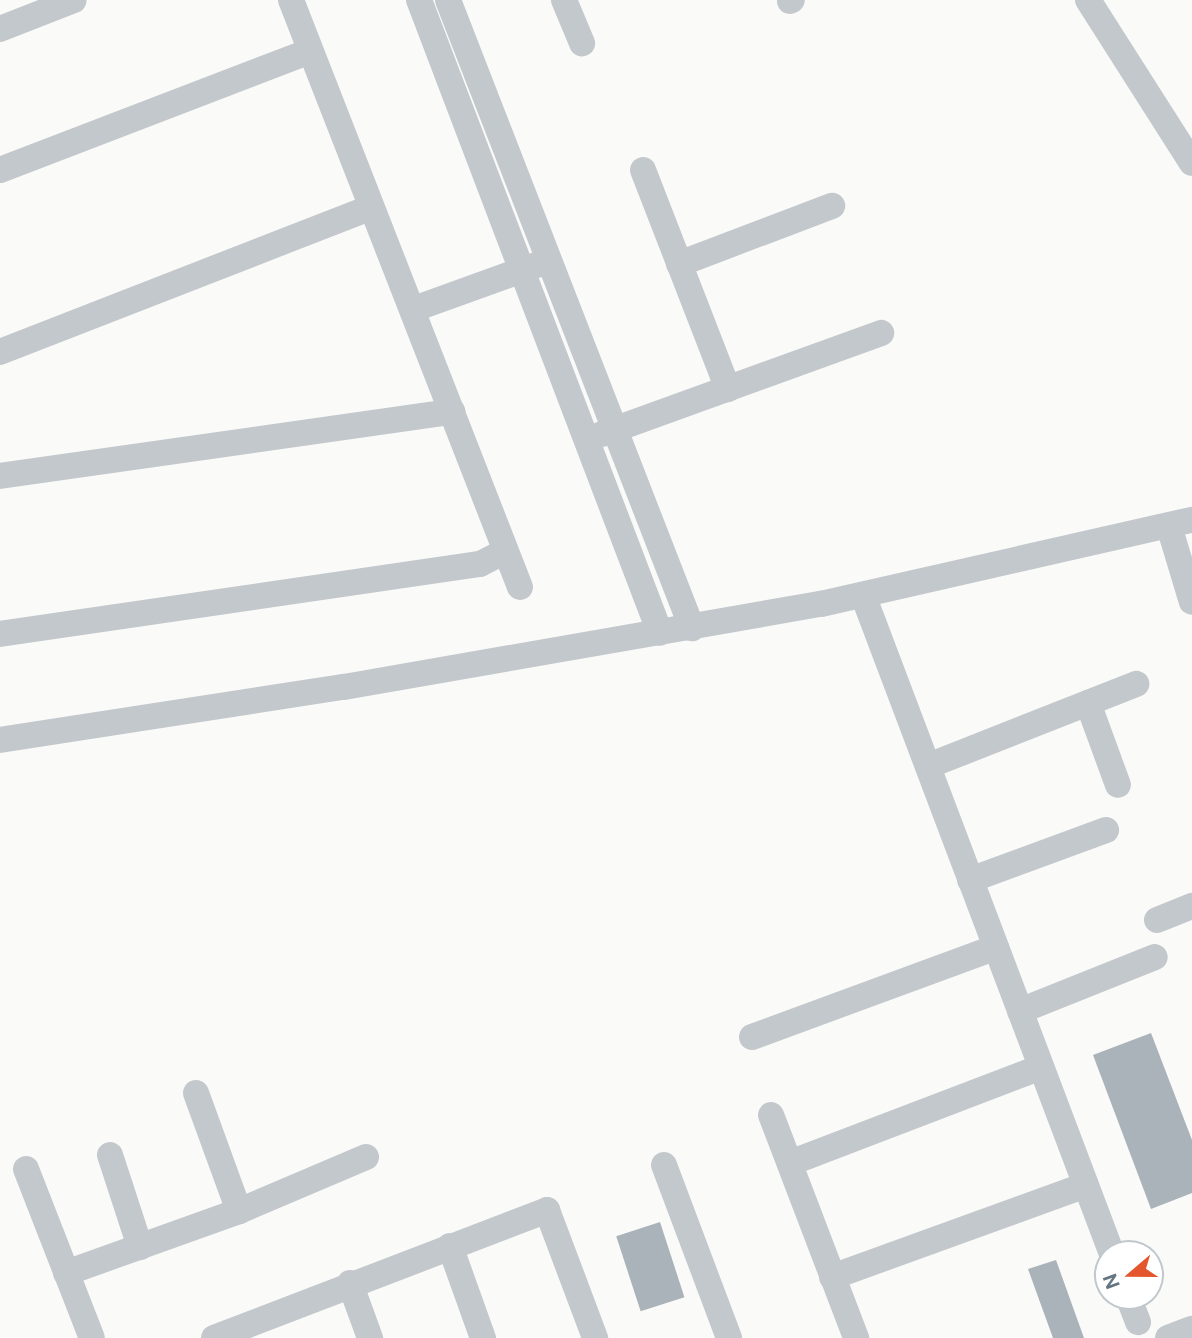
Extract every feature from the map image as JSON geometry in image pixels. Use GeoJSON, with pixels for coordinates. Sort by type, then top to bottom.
{"type":"FeatureCollection","features":[{"type":"Feature","properties":{"kind":"street"},"geometry":{"type":"LineString","coordinates":[[0,29],[75,0]]}},
{"type":"Feature","properties":{"kind":"street"},"geometry":{"type":"LineString","coordinates":[[291,0],[370,208],[414,309],[504,552],[520,587]]}},
{"type":"Feature","properties":{"kind":"street"},"geometry":{"type":"LineString","coordinates":[[419,0],[660,634]]}},
{"type":"Feature","properties":{"kind":"street"},"geometry":{"type":"LineString","coordinates":[[448,0],[617,429],[692,628]]}},
{"type":"Feature","properties":{"kind":"street"},"geometry":{"type":"LineString","coordinates":[[564,0],[582,43]]}},
{"type":"Feature","properties":{"kind":"street"},"geometry":{"type":"LineString","coordinates":[[1088,0],[1192,163]]}},
{"type":"Feature","properties":{"kind":"street"},"geometry":{"type":"LineString","coordinates":[[0,170],[310,51]]}},
{"type":"Feature","properties":{"kind":"street"},"geometry":{"type":"LineString","coordinates":[[643,170],[728,389]]}},
{"type":"Feature","properties":{"kind":"street"},"geometry":{"type":"LineString","coordinates":[[679,264],[832,206]]}},
{"type":"Feature","properties":{"kind":"street"},"geometry":{"type":"LineString","coordinates":[[0,352],[370,208]]}},
{"type":"Feature","properties":{"kind":"street"},"geometry":{"type":"LineString","coordinates":[[414,309],[550,259]]}},
{"type":"Feature","properties":{"kind":"street"},"geometry":{"type":"LineString","coordinates":[[588,439],[881,332]]}},
{"type":"Feature","properties":{"kind":"street"},"geometry":{"type":"LineString","coordinates":[[0,476],[452,412]]}},
{"type":"Feature","properties":{"kind":"street"},"geometry":{"type":"LineString","coordinates":[[0,740],[660,634],[863,595],[1180,523],[1192,602]]}},
{"type":"Feature","properties":{"kind":"street"},"geometry":{"type":"LineString","coordinates":[[0,634],[480,564],[504,552]]}},
{"type":"Feature","properties":{"kind":"street"},"geometry":{"type":"LineString","coordinates":[[863,595],[1107,1240]]}},
{"type":"Feature","properties":{"kind":"street"},"geometry":{"type":"LineString","coordinates":[[928,765],[1136,684]]}},
{"type":"Feature","properties":{"kind":"street"},"geometry":{"type":"LineString","coordinates":[[1088,703],[1118,785]]}},
{"type":"Feature","properties":{"kind":"street"},"geometry":{"type":"LineString","coordinates":[[970,880],[1107,830]]}},
{"type":"Feature","properties":{"kind":"street"},"geometry":{"type":"LineString","coordinates":[[1157,920],[1192,906]]}},
{"type":"Feature","properties":{"kind":"street"},"geometry":{"type":"LineString","coordinates":[[751,1037],[996,947]]}},
{"type":"Feature","properties":{"kind":"street"},"geometry":{"type":"LineString","coordinates":[[1020,1011],[1155,957]]}},
{"type":"Feature","properties":{"kind":"street"},"geometry":{"type":"LineString","coordinates":[[790,1163],[1041,1067]]}},
{"type":"Feature","properties":{"kind":"street"},"geometry":{"type":"LineString","coordinates":[[196,1093],[239,1211]]}},
{"type":"Feature","properties":{"kind":"street"},"geometry":{"type":"LineString","coordinates":[[771,1115],[856,1338]]}},
{"type":"Feature","properties":{"kind":"street"},"geometry":{"type":"LineString","coordinates":[[110,1155],[140,1247]]}},
{"type":"Feature","properties":{"kind":"street"},"geometry":{"type":"LineString","coordinates":[[66,1273],[239,1211],[366,1157]]}},
{"type":"Feature","properties":{"kind":"street"},"geometry":{"type":"LineString","coordinates":[[664,1165],[729,1338]]}},
{"type":"Feature","properties":{"kind":"street"},"geometry":{"type":"LineString","coordinates":[[26,1169],[92,1338]]}},
{"type":"Feature","properties":{"kind":"street"},"geometry":{"type":"LineString","coordinates":[[832,1277],[1086,1185]]}},
{"type":"Feature","properties":{"kind":"street"},"geometry":{"type":"LineString","coordinates":[[214,1338],[265,1329],[350,1283],[547,1210],[595,1338]]}},
{"type":"Feature","properties":{"kind":"street"},"geometry":{"type":"LineString","coordinates":[[450,1246],[484,1338]]}},
{"type":"Feature","properties":{"kind":"street"},"geometry":{"type":"LineString","coordinates":[[350,1283],[370,1338]]}},
{"type":"Feature","properties":{"kind":"street"},"geometry":{"type":"LineString","coordinates":[[1133,1310],[1138,1322]]}},
{"type":"Feature","properties":{"kind":"street"},"geometry":{"type":"LineString","coordinates":[[1168,1338],[1192,1329]]}},
{"type":"Feature","properties":{"kind":"building"},"geometry":{"type":"Polygon","coordinates":[[[1151,1033],[1192,1140],[1192,1193],[1151,1209],[1093,1055],[1151,1033]]]}},
{"type":"Feature","properties":{"kind":"building"},"geometry":{"type":"Polygon","coordinates":[[[660,1222],[684,1297],[641,1311],[616,1236],[660,1222]]]}},
{"type":"Feature","properties":{"kind":"building"},"geometry":{"type":"Polygon","coordinates":[[[1056,1260],[1084,1338],[1053,1338],[1028,1269],[1056,1260]]]}}]}
